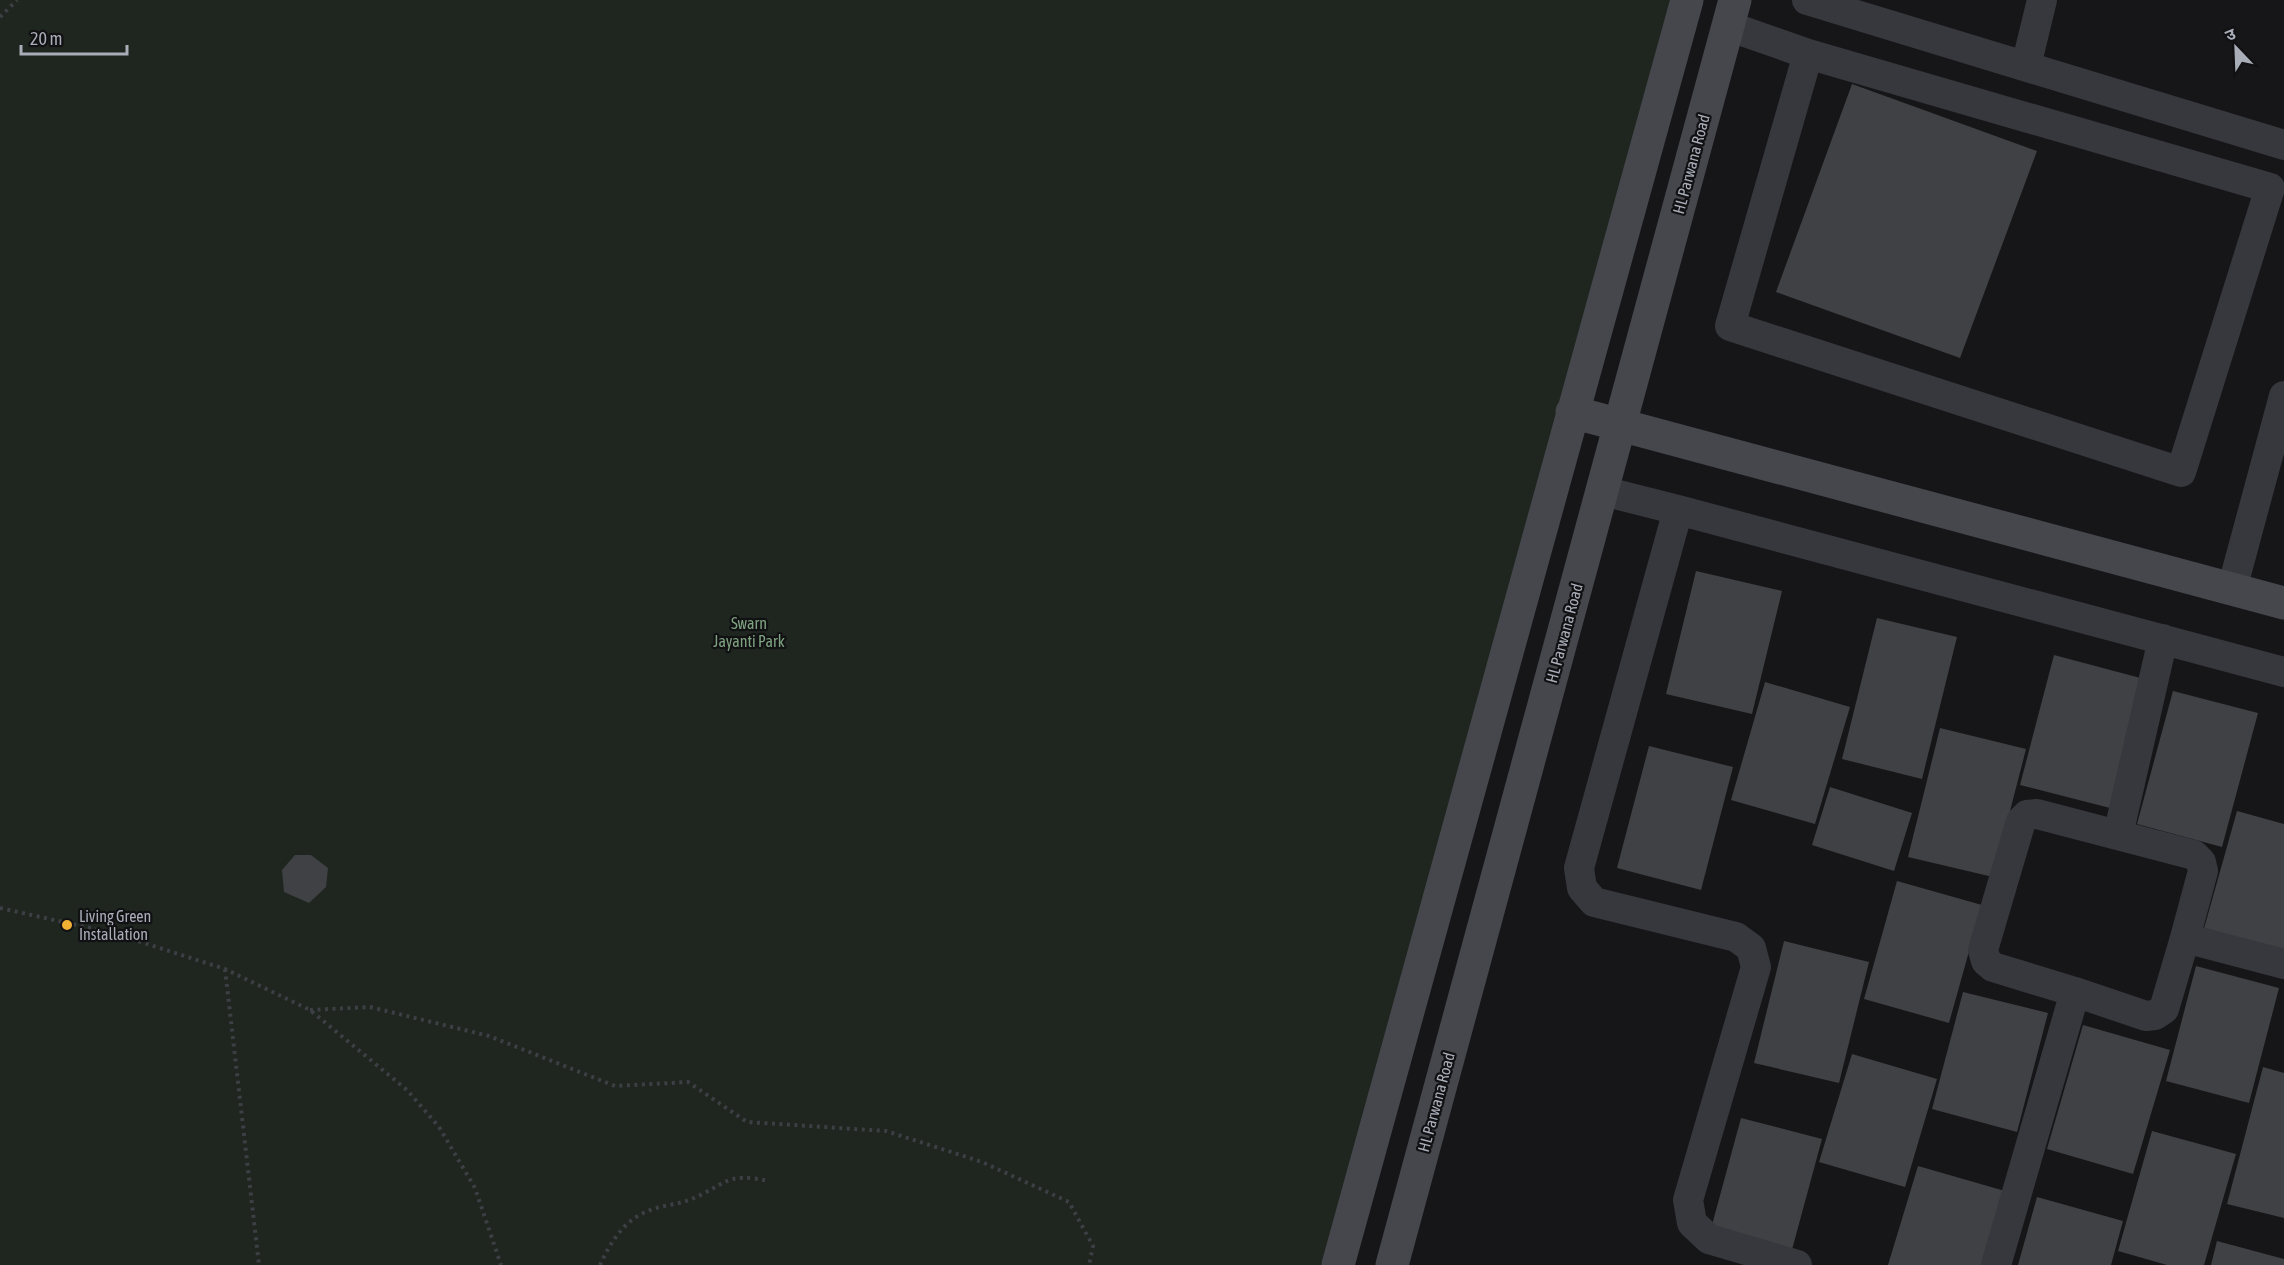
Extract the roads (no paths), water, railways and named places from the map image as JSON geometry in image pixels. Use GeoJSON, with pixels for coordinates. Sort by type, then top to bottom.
{"type":"FeatureCollection","features":[{"type":"Feature","properties":{"kind":"street"},"geometry":{"type":"LineString","coordinates":[[1338,1265],[1687,0]]}},
{"type":"Feature","properties":{"kind":"street"},"geometry":{"type":"LineString","coordinates":[[1807,0],[2284,145]]}},
{"type":"Feature","properties":{"kind":"street"},"geometry":{"type":"LineString","coordinates":[[2026,66],[2042,0]]}},
{"type":"Feature","properties":{"kind":"street"},"geometry":{"type":"LineString","coordinates":[[1731,13],[1808,54],[2270,188],[2181,472],[1730,326],[1808,54]]}},
{"type":"Feature","properties":{"kind":"street","name":"HL Parwana Road"},"geometry":{"type":"LineString","coordinates":[[1392,1265],[1731,13]]}},
{"type":"Feature","properties":{"kind":"street"},"geometry":{"type":"LineString","coordinates":[[2232,589],[2284,396]]}},
{"type":"Feature","properties":{"kind":"street"},"geometry":{"type":"LineString","coordinates":[[1572,412],[2284,603]]}},
{"type":"Feature","properties":{"kind":"street"},"geometry":{"type":"LineString","coordinates":[[1603,491],[2284,672]]}},
{"type":"Feature","properties":{"kind":"street"},"geometry":{"type":"LineString","coordinates":[[1678,510],[1579,868],[1582,888],[1594,902],[1736,937],[1750,948],[1756,967],[1688,1200],[1692,1223],[1709,1239],[1797,1265]]}},
{"type":"Feature","properties":{"kind":"street"},"geometry":{"type":"LineString","coordinates":[[2118,835],[2163,639]]}},
{"type":"Feature","properties":{"kind":"street"},"geometry":{"type":"LineString","coordinates":[[2037,814],[2118,835],[2194,855],[2201,862],[2203,871],[2164,1009],[2155,1015],[2146,1016],[1993,967],[1986,961],[1983,950],[2021,821],[2027,815],[2037,814]]}},
{"type":"Feature","properties":{"kind":"street"},"geometry":{"type":"LineString","coordinates":[[2185,938],[2284,964]]}},
{"type":"Feature","properties":{"kind":"street"},"geometry":{"type":"LineString","coordinates":[[1996,1265],[2075,992]]}},
{"type":"Feature","properties":{"kind":"place","name":"Living Green Installation"},"geometry":{"type":"Point","coordinates":[67,925]}},
{"type":"Feature","properties":{"kind":"park label","name":"Swarn Jayanti Park"},"geometry":{"type":"Point","coordinates":[749,632]}}]}
